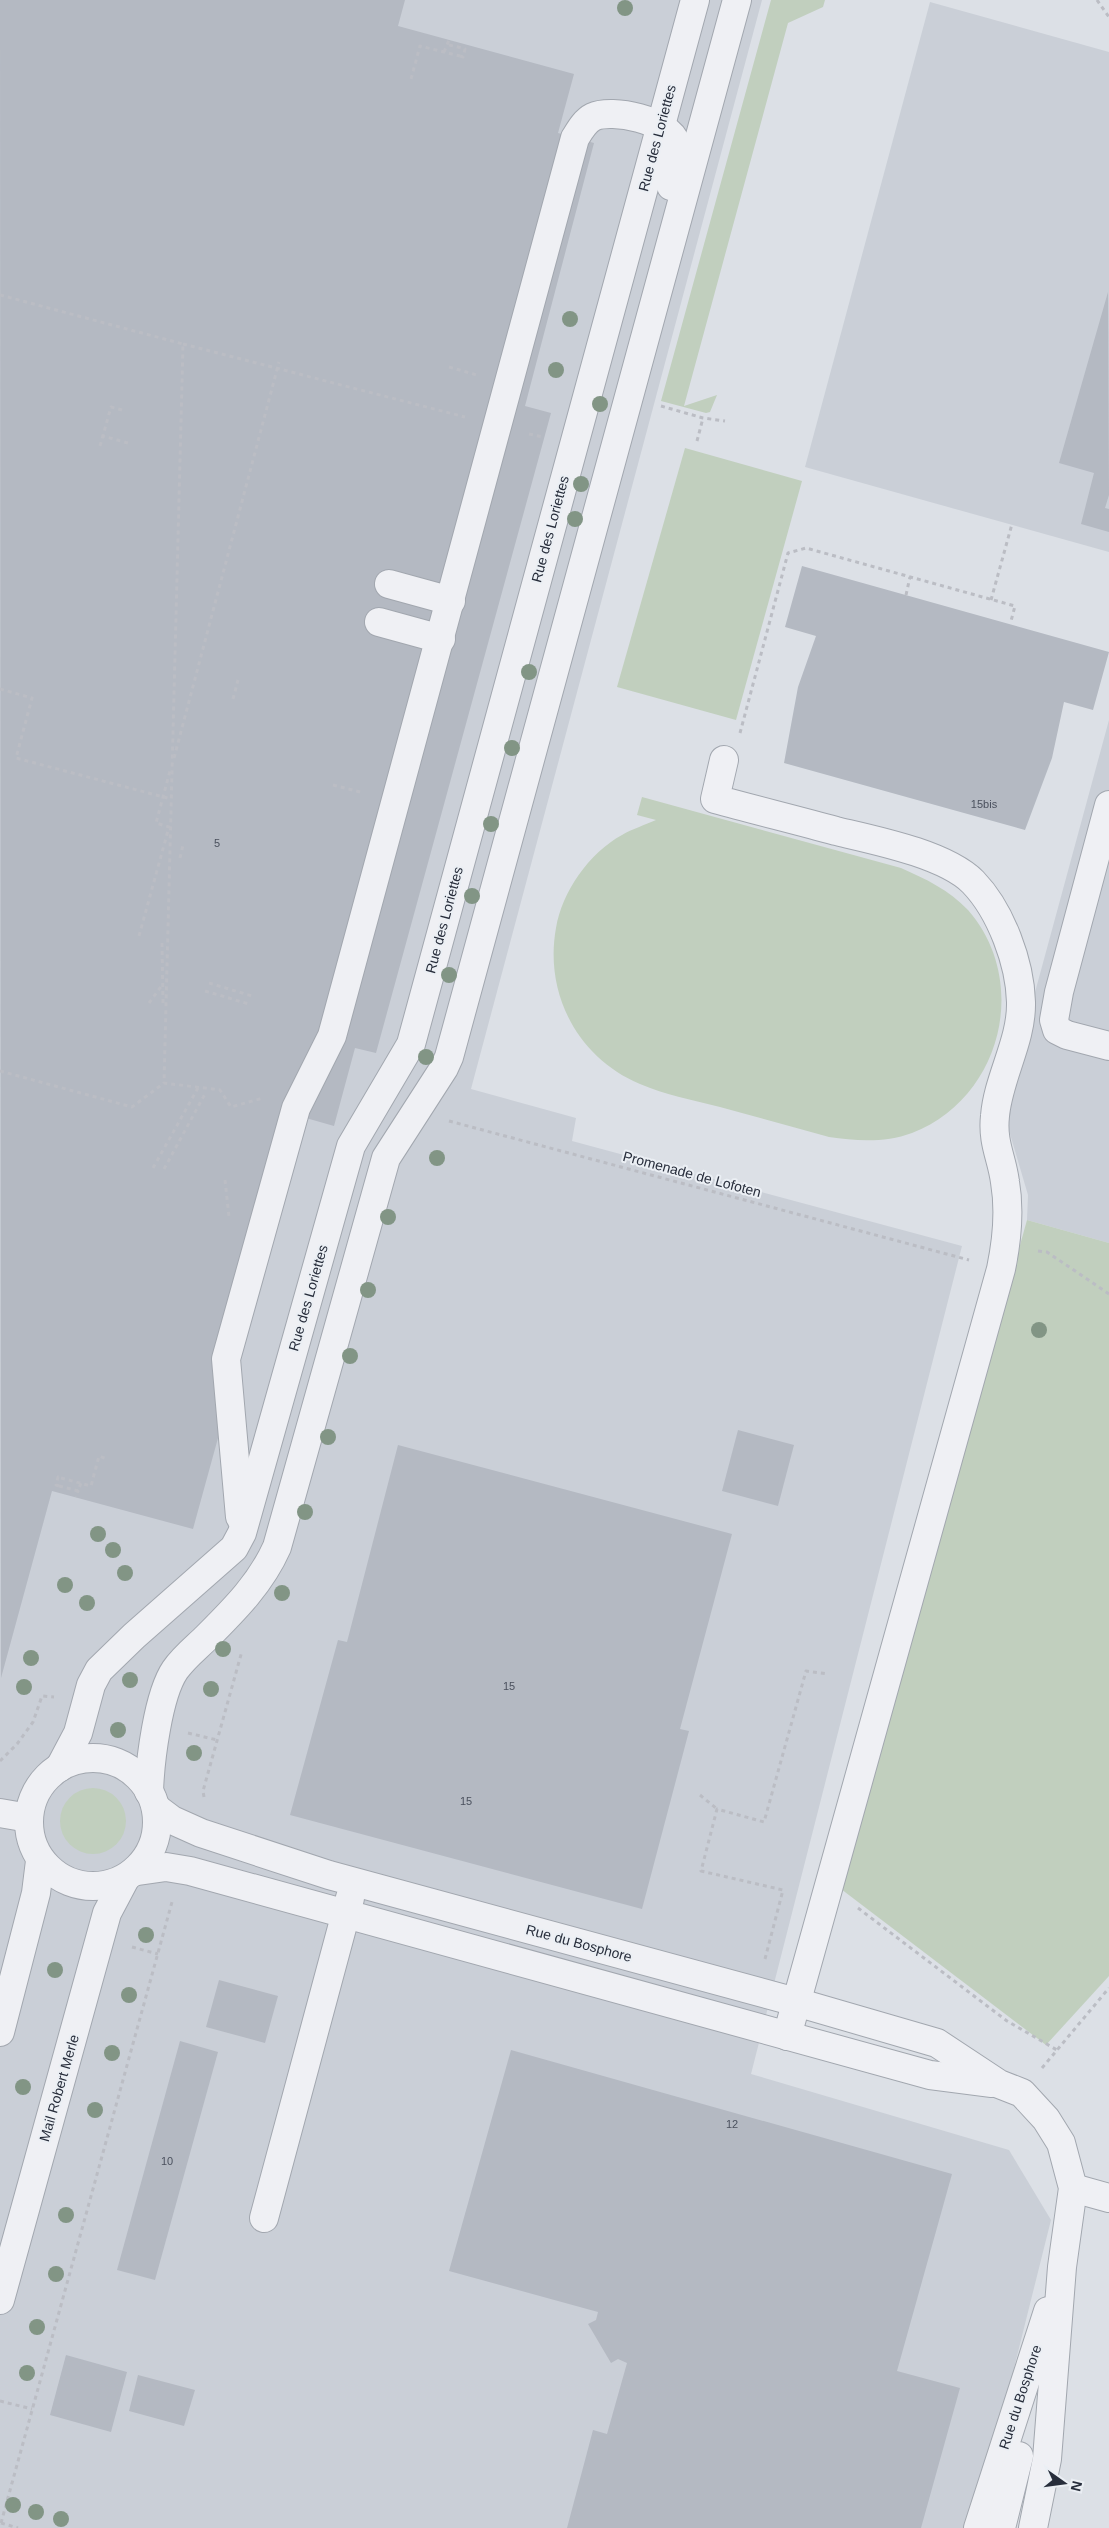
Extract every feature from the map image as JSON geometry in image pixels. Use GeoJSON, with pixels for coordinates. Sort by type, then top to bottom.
{"type":"FeatureCollection","features":[{"type":"Feature","properties":{"kind":"street","name":"Rue des Loriettes"},"geometry":{"type":"LineString","coordinates":[[60,1767],[78,1733],[84,1706],[99,1670],[134,1636],[234,1548],[242,1533],[351,1146],[411,1044],[695,0]]}},
{"type":"Feature","properties":{"kind":"street"},"geometry":{"type":"LineString","coordinates":[[131,1875],[150,1853],[158,1826],[153,1800],[150,1759],[168,1686],[174,1671],[246,1596],[265,1573],[277,1547],[386,1158],[444,1068],[449,1057],[737,0]]}},
{"type":"Feature","properties":{"kind":"street"},"geometry":{"type":"LineString","coordinates":[[242,1533],[226,1359],[296,1108],[332,1036],[576,138],[590,118],[600,114],[627,115],[660,125],[676,142],[677,156],[627,344],[625,365],[630,394]]}},
{"type":"Feature","properties":{"kind":"street"},"geometry":{"type":"LineString","coordinates":[[389,584],[451,601]]}},
{"type":"Feature","properties":{"kind":"street"},"geometry":{"type":"LineString","coordinates":[[378,622],[441,639]]}},
{"type":"Feature","properties":{"kind":"street"},"geometry":{"type":"LineString","coordinates":[[724,760],[715,800],[906,849],[948,866],[972,881],[990,906],[1006,935],[1017,967],[1021,1005],[1017,1028],[995,1108],[996,1150],[1005,1182],[1008,1217],[1003,1257],[787,2036]]}},
{"type":"Feature","properties":{"kind":"street"},"geometry":{"type":"LineString","coordinates":[[1109,805],[1059,992],[1054,1020],[1058,1030],[1067,1035],[1109,1046]]}},
{"type":"Feature","properties":{"kind":"street"},"geometry":{"type":"LineString","coordinates":[[153,1800],[133,1773],[108,1761],[95,1758],[78,1759],[60,1767],[48,1776],[38,1792],[29,1818],[30,1842],[40,1860],[58,1874],[77,1882],[98,1886],[131,1875],[166,1867],[190,1871],[930,2076],[1010,2088]]}},
{"type":"Feature","properties":{"kind":"street","name":"Rue du Bosphore"},"geometry":{"type":"LineString","coordinates":[[153,1800],[172,1820],[201,1833],[354,1882],[796,2002],[937,2043],[1010,2088],[1046,2119],[1061,2143],[1073,2188],[1062,2267],[1047,2459],[1033,2528]]}},
{"type":"Feature","properties":{"kind":"street"},"geometry":{"type":"LineString","coordinates":[[0,1813],[29,1818]]}},
{"type":"Feature","properties":{"kind":"street"},"geometry":{"type":"LineString","coordinates":[[0,2032],[36,1893],[40,1860]]}},
{"type":"Feature","properties":{"kind":"street","name":"Mail Robert Merle"},"geometry":{"type":"LineString","coordinates":[[0,2300],[106,1913],[131,1875]]}},
{"type":"Feature","properties":{"kind":"street"},"geometry":{"type":"LineString","coordinates":[[264,2218],[354,1882]]}},
{"type":"Feature","properties":{"kind":"street"},"geometry":{"type":"LineString","coordinates":[[1073,2188],[1109,2198]]}},
{"type":"Feature","properties":{"kind":"street"},"geometry":{"type":"LineString","coordinates":[[1001,2528],[1025,2435],[1062,2267]]}},
{"type":"Feature","properties":{"kind":"street","name":"Rue du Bosphore"},"geometry":{"type":"LineString","coordinates":[[978,2528],[1062,2267]]}},
{"type":"Feature","properties":{"kind":"path"},"geometry":{"type":"LineString","coordinates":[[1097,0],[1109,17]]}},
{"type":"Feature","properties":{"kind":"path"},"geometry":{"type":"LineString","coordinates":[[449,45],[450,40]]}},
{"type":"Feature","properties":{"kind":"path"},"geometry":{"type":"LineString","coordinates":[[411,79],[420,46],[463,57],[465,49],[446,44],[444,52]]}},
{"type":"Feature","properties":{"kind":"path"},"geometry":{"type":"LineString","coordinates":[[0,295],[468,418]]}},
{"type":"Feature","properties":{"kind":"path"},"geometry":{"type":"LineString","coordinates":[[164,1083],[183,344]]}},
{"type":"Feature","properties":{"kind":"path"},"geometry":{"type":"LineString","coordinates":[[140,936],[169,827],[156,823],[279,362]]}},
{"type":"Feature","properties":{"kind":"path"},"geometry":{"type":"LineString","coordinates":[[448,367],[481,376],[483,370]]}},
{"type":"Feature","properties":{"kind":"path"},"geometry":{"type":"LineString","coordinates":[[656,405],[703,418],[725,421]]}},
{"type":"Feature","properties":{"kind":"path"},"geometry":{"type":"LineString","coordinates":[[100,446],[111,407],[126,411]]}},
{"type":"Feature","properties":{"kind":"path"},"geometry":{"type":"LineString","coordinates":[[697,441],[703,418]]}},
{"type":"Feature","properties":{"kind":"path"},"geometry":{"type":"LineString","coordinates":[[526,433],[545,438]]}},
{"type":"Feature","properties":{"kind":"path"},"geometry":{"type":"LineString","coordinates":[[103,436],[128,443]]}},
{"type":"Feature","properties":{"kind":"path"},"geometry":{"type":"LineString","coordinates":[[991,600],[1012,524]]}},
{"type":"Feature","properties":{"kind":"path"},"geometry":{"type":"LineString","coordinates":[[724,760],[734,758],[788,553],[806,548],[1015,606],[1012,621]]}},
{"type":"Feature","properties":{"kind":"path"},"geometry":{"type":"LineString","coordinates":[[906,595],[910,577]]}},
{"type":"Feature","properties":{"kind":"path"},"geometry":{"type":"LineString","coordinates":[[233,699],[238,680]]}},
{"type":"Feature","properties":{"kind":"path"},"geometry":{"type":"LineString","coordinates":[[0,689],[32,698],[16,758],[171,799]]}},
{"type":"Feature","properties":{"kind":"path"},"geometry":{"type":"LineString","coordinates":[[180,858],[183,845]]}},
{"type":"Feature","properties":{"kind":"path"},"geometry":{"type":"LineString","coordinates":[[162,943],[164,1003]]}},
{"type":"Feature","properties":{"kind":"path"},"geometry":{"type":"LineString","coordinates":[[208,983],[252,996]]}},
{"type":"Feature","properties":{"kind":"path"},"geometry":{"type":"LineString","coordinates":[[149,1003],[163,984]]}},
{"type":"Feature","properties":{"kind":"path"},"geometry":{"type":"LineString","coordinates":[[205,991],[249,1004]]}},
{"type":"Feature","properties":{"kind":"path"},"geometry":{"type":"LineString","coordinates":[[0,1071],[132,1107],[164,1083],[220,1090],[231,1108],[268,1097]]}},
{"type":"Feature","properties":{"kind":"path"},"geometry":{"type":"LineString","coordinates":[[153,1168],[198,1088]]}},
{"type":"Feature","properties":{"kind":"path"},"geometry":{"type":"LineString","coordinates":[[164,1169],[206,1094]]}},
{"type":"Feature","properties":{"kind":"path","name":"Promenade de Lofoten"},"geometry":{"type":"LineString","coordinates":[[414,1112],[429,1122],[450,1121],[1003,1257],[1047,1252],[1109,1294]]}},
{"type":"Feature","properties":{"kind":"path"},"geometry":{"type":"LineString","coordinates":[[225,1180],[230,1226]]}},
{"type":"Feature","properties":{"kind":"path"},"geometry":{"type":"LineString","coordinates":[[78,1491],[56,1485],[58,1477],[92,1486],[99,1456],[107,1459]]}},
{"type":"Feature","properties":{"kind":"path"},"geometry":{"type":"LineString","coordinates":[[76,1497],[83,1484]]}},
{"type":"Feature","properties":{"kind":"path"},"geometry":{"type":"LineString","coordinates":[[201,1833],[206,1815],[203,1791],[243,1647]]}},
{"type":"Feature","properties":{"kind":"path"},"geometry":{"type":"LineString","coordinates":[[700,1795],[717,1809],[764,1822],[806,1671],[828,1674]]}},
{"type":"Feature","properties":{"kind":"path"},"geometry":{"type":"LineString","coordinates":[[0,1761],[17,1744],[33,1722],[42,1696],[59,1697],[84,1706]]}},
{"type":"Feature","properties":{"kind":"path"},"geometry":{"type":"LineString","coordinates":[[717,1809],[701,1871],[783,1890],[756,1991]]}},
{"type":"Feature","properties":{"kind":"path"},"geometry":{"type":"LineString","coordinates":[[18,2528],[1,2523],[174,1894],[185,1893],[190,1871]]}},
{"type":"Feature","properties":{"kind":"path"},"geometry":{"type":"LineString","coordinates":[[828,1885],[1007,2021],[1057,2050]]}},
{"type":"Feature","properties":{"kind":"path"},"geometry":{"type":"LineString","coordinates":[[1010,2088],[1057,2050],[1109,1988]]}},
{"type":"Feature","properties":{"kind":"path"},"geometry":{"type":"LineString","coordinates":[[0,2401],[32,2409]]}},
{"type":"Feature","properties":{"kind":"shaded area"},"geometry":{"type":"Polygon","coordinates":[[[0,0],[762,0],[471,1089],[576,1118],[572,1141],[962,1246],[751,2074],[1009,2150],[1051,2220],[974,2528],[0,2528],[0,0]]]}},
{"type":"Feature","properties":{"kind":"shaded area"},"geometry":{"type":"Polygon","coordinates":[[[930,2],[1109,52],[1109,552],[805,467],[930,2]]]}},
{"type":"Feature","properties":{"kind":"shaded area"},"geometry":{"type":"Polygon","coordinates":[[[1109,720],[1109,1243],[1027,1220],[1028,1195],[1003,1110],[1109,720]]]}},
{"type":"Feature","properties":{"kind":"green space"},"geometry":{"type":"Polygon","coordinates":[[[771,0],[825,0],[823,7],[788,23],[684,406],[717,395],[710,412],[706,413],[661,401],[771,0]]]}},
{"type":"Feature","properties":{"kind":"green space"},"geometry":{"type":"Polygon","coordinates":[[[685,448],[802,481],[736,720],[617,687],[685,448]]]}},
{"type":"Feature","properties":{"kind":"green space"},"geometry":{"type":"Polygon","coordinates":[[[642,797],[901,868],[937,886],[961,903],[968,910],[987,939],[998,970],[1001,1003],[997,1036],[985,1066],[967,1094],[943,1117],[912,1133],[881,1140],[829,1137],[659,1091],[618,1073],[599,1058],[583,1041],[570,1021],[561,1000],[555,977],[556,928],[564,901],[588,863],[622,835],[656,820],[637,815],[642,797]]]}},
{"type":"Feature","properties":{"kind":"green space"},"geometry":{"type":"Polygon","coordinates":[[[1027,1220],[1109,1243],[1109,1976],[1046,2045],[841,1889],[1027,1220]]]}},
{"type":"Feature","properties":{"kind":"green space"},"geometry":{"type":"Polygon","coordinates":[[[93,1788],[106,1791],[116,1798],[123,1808],[126,1821],[123,1834],[116,1844],[106,1851],[93,1854],[80,1851],[70,1844],[63,1834],[60,1821],[63,1808],[70,1798],[80,1791],[93,1788]]]}},
{"type":"Feature","properties":{"kind":"building"},"geometry":{"type":"Polygon","coordinates":[[[0,0],[405,0],[398,26],[574,74],[558,133],[594,143],[525,406],[551,413],[376,1053],[355,1048],[334,1126],[306,1118],[193,1529],[52,1491],[1,1678],[0,0]]]}},
{"type":"Feature","properties":{"kind":"building"},"geometry":{"type":"Polygon","coordinates":[[[1108,292],[1109,495],[1105,508],[1109,509],[1109,532],[1081,524],[1094,473],[1059,463],[1108,292]]]}},
{"type":"Feature","properties":{"kind":"building"},"geometry":{"type":"Polygon","coordinates":[[[802,566],[1109,652],[1093,710],[1064,702],[1052,758],[1025,830],[784,763],[798,687],[816,636],[785,627],[802,566]]]}},
{"type":"Feature","properties":{"kind":"building"},"geometry":{"type":"Polygon","coordinates":[[[738,1430],[794,1445],[778,1506],[722,1491],[738,1430]]]}},
{"type":"Feature","properties":{"kind":"building"},"geometry":{"type":"Polygon","coordinates":[[[398,1445],[732,1534],[680,1729],[689,1731],[642,1909],[290,1815],[338,1640],[347,1642],[398,1445]]]}},
{"type":"Feature","properties":{"kind":"building"},"geometry":{"type":"Polygon","coordinates":[[[219,1980],[278,1996],[265,2043],[206,2027],[219,1980]]]}},
{"type":"Feature","properties":{"kind":"building"},"geometry":{"type":"Polygon","coordinates":[[[180,2041],[218,2052],[155,2280],[117,2270],[180,2041]]]}},
{"type":"Feature","properties":{"kind":"building"},"geometry":{"type":"Polygon","coordinates":[[[511,2050],[952,2174],[897,2371],[960,2388],[921,2528],[567,2528],[593,2430],[607,2434],[627,2363],[618,2359],[611,2363],[588,2324],[596,2320],[598,2312],[449,2271],[511,2050]]]}},
{"type":"Feature","properties":{"kind":"building"},"geometry":{"type":"Polygon","coordinates":[[[66,2355],[127,2372],[111,2432],[50,2415],[66,2355]]]}},
{"type":"Feature","properties":{"kind":"building"},"geometry":{"type":"Polygon","coordinates":[[[138,2375],[195,2390],[184,2426],[129,2411],[138,2375]]]}}]}
